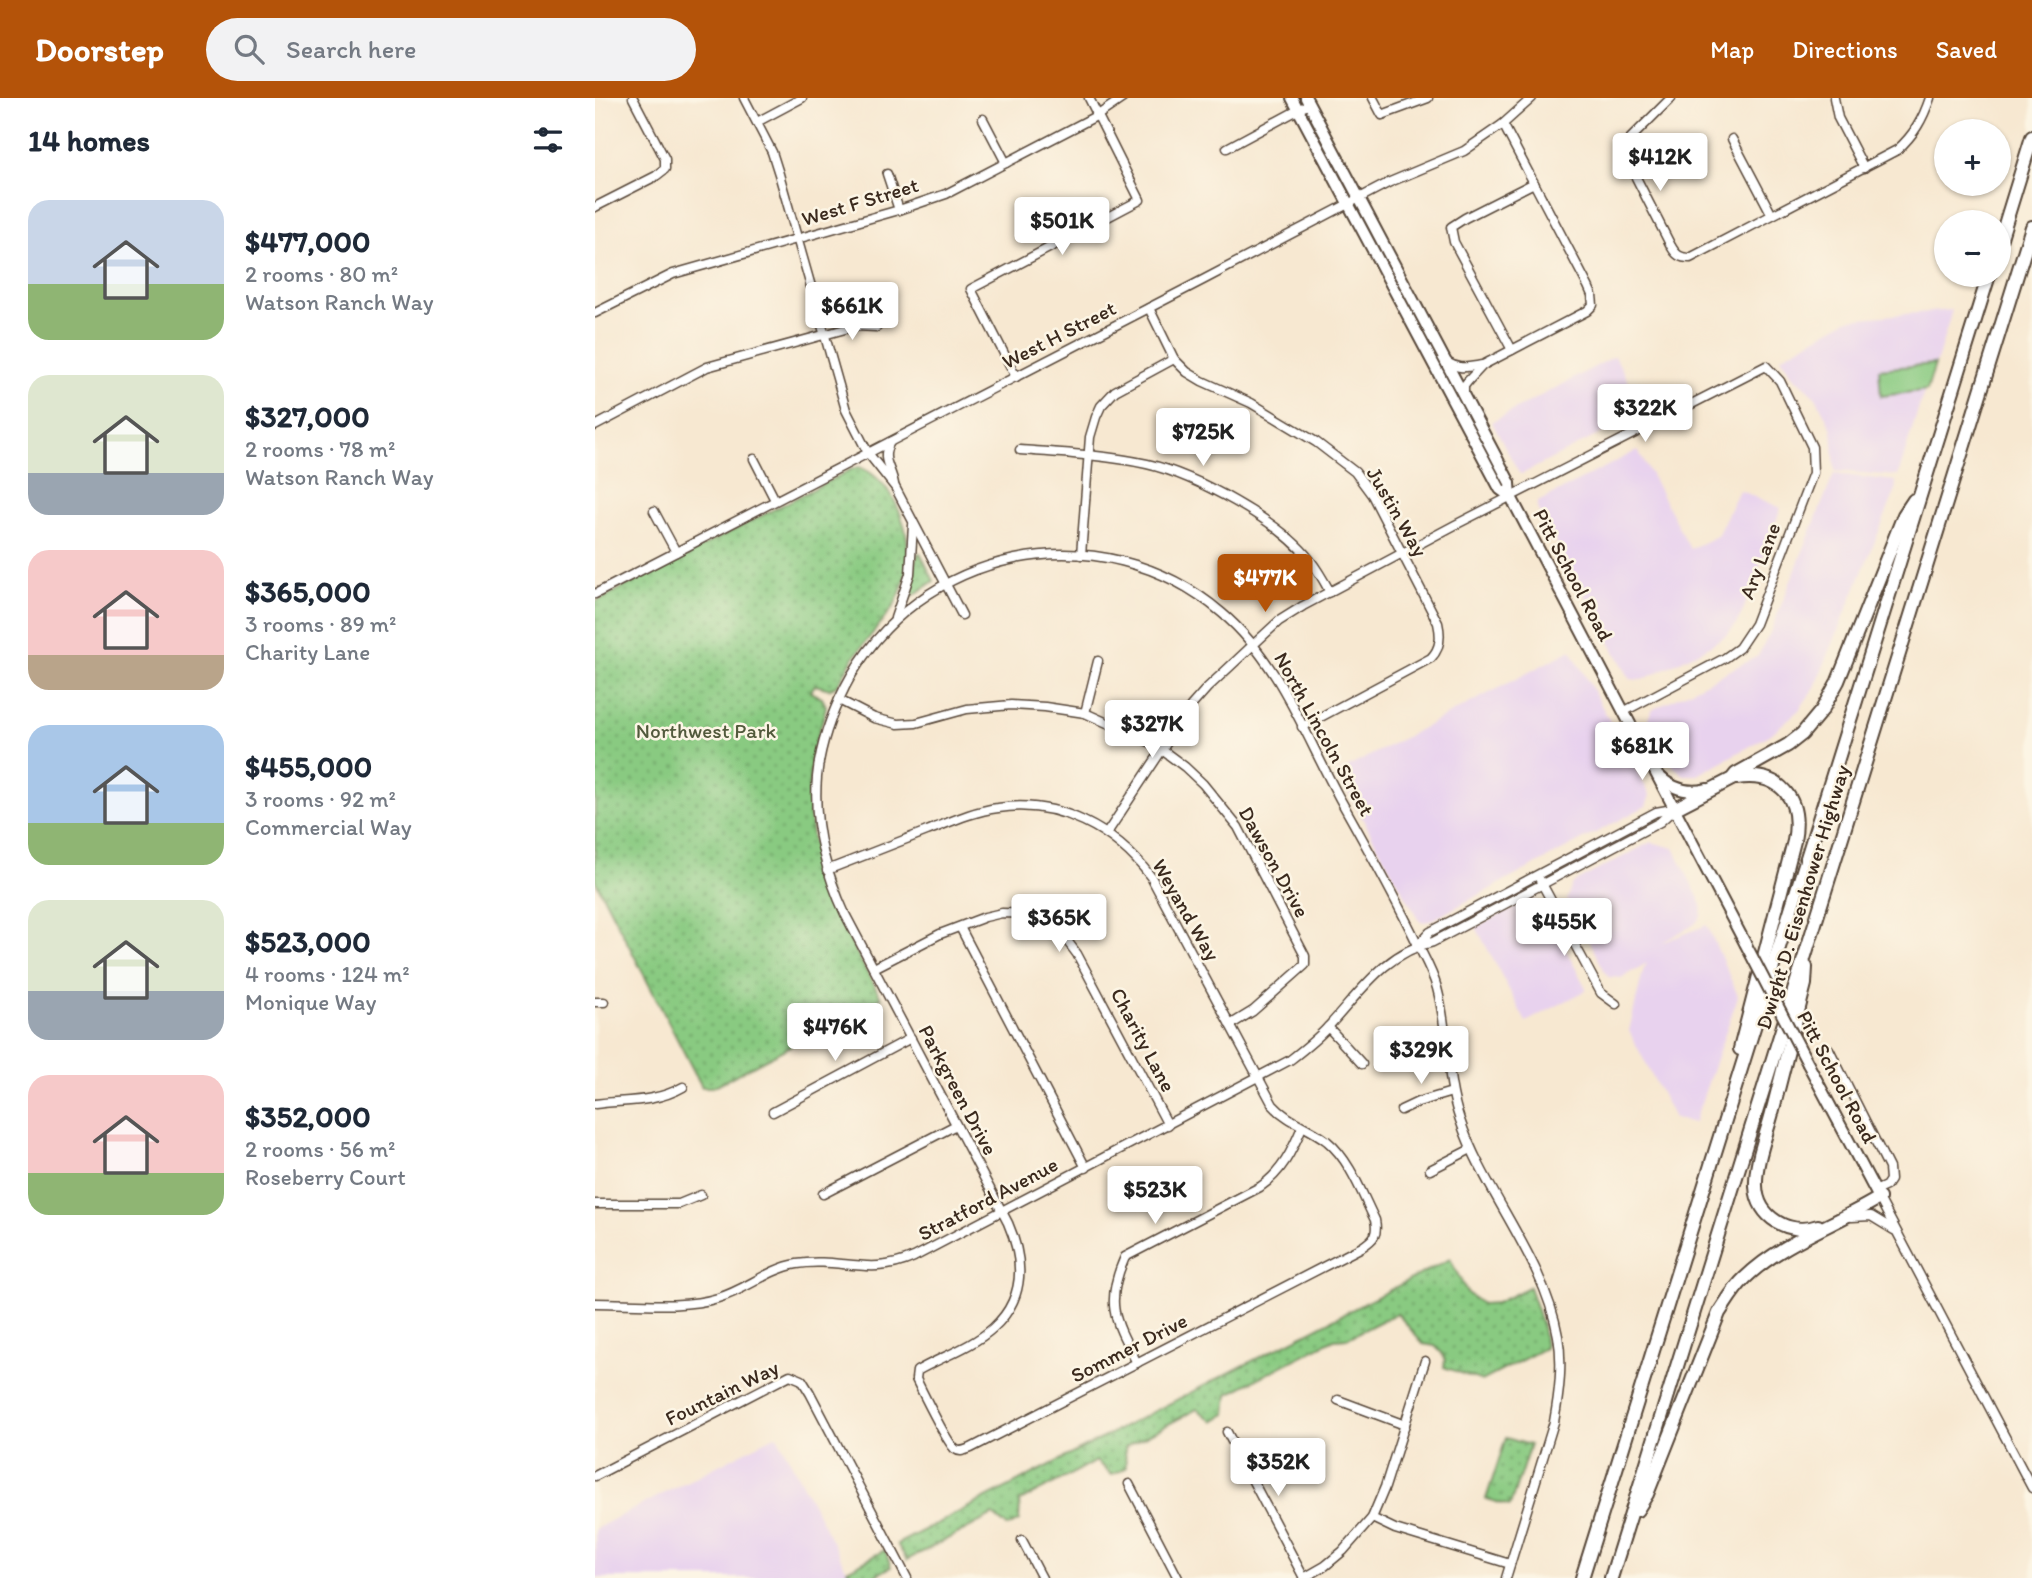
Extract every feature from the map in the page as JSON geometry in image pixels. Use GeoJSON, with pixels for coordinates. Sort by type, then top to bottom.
{"type":"FeatureCollection","features":[{"type":"Feature","properties":{"kind":"highway"},"geometry":{"type":"LineString","coordinates":[[2009,210],[2032,136]]}},
{"type":"Feature","properties":{"kind":"highway","name":"Dwight D. Eisenhower Highway"},"geometry":{"type":"LineString","coordinates":[[1611,1578],[2032,227]]}},
{"type":"Feature","properties":{"kind":"highway","name":"Dwight D. Eisenhower Highway"},"geometry":{"type":"LineString","coordinates":[[1583,1578],[1985,287]]}},
{"type":"Feature","properties":{"kind":"highway"},"geometry":{"type":"LineString","coordinates":[[1732,779],[1736,774],[1789,745],[1822,710],[1838,681],[1904,515],[1925,482]]}},
{"type":"Feature","properties":{"kind":"highway"},"geometry":{"type":"LineString","coordinates":[[1674,809],[1732,779],[1746,776],[1775,783],[1787,794],[1797,817],[1794,841],[1743,1034],[1728,1111]]}},
{"type":"Feature","properties":{"kind":"highway"},"geometry":{"type":"LineString","coordinates":[[1807,950],[1805,984],[1756,1185],[1762,1206],[1771,1219],[1786,1227],[1811,1229],[1837,1220]]}},
{"type":"Feature","properties":{"kind":"highway"},"geometry":{"type":"LineString","coordinates":[[1626,1528],[1647,1494],[1710,1334],[1730,1295],[1743,1279],[1761,1264],[1877,1194]]}},
{"type":"Feature","properties":{"kind":"main road","name":"Pitt School Road"},"geometry":{"type":"LineString","coordinates":[[1292,98],[1500,489],[1511,497]]}},
{"type":"Feature","properties":{"kind":"main road","name":"Pitt School Road"},"geometry":{"type":"LineString","coordinates":[[1308,101],[1464,394],[1510,483],[1511,497],[1877,1194]]}},
{"type":"Feature","properties":{"kind":"main road"},"geometry":{"type":"LineString","coordinates":[[1654,770],[1670,785],[1689,791],[1720,785]]}},
{"type":"Feature","properties":{"kind":"street"},"geometry":{"type":"LineString","coordinates":[[595,207],[665,169],[665,159],[633,98]]}},
{"type":"Feature","properties":{"kind":"street"},"geometry":{"type":"LineString","coordinates":[[744,98],[772,152],[842,400],[868,453],[895,487],[962,615]]}},
{"type":"Feature","properties":{"kind":"street"},"geometry":{"type":"LineString","coordinates":[[757,122],[802,98]]}},
{"type":"Feature","properties":{"kind":"street"},"geometry":{"type":"LineString","coordinates":[[1016,377],[971,289],[1140,200],[1089,98]]}},
{"type":"Feature","properties":{"kind":"street","name":"West F Street"},"geometry":{"type":"LineString","coordinates":[[595,313],[673,274],[899,210],[946,194],[1098,115],[1123,98]]}},
{"type":"Feature","properties":{"kind":"street"},"geometry":{"type":"LineString","coordinates":[[1373,98],[1382,115],[1428,98]]}},
{"type":"Feature","properties":{"kind":"street","name":"West H Street"},"geometry":{"type":"LineString","coordinates":[[595,594],[1390,181],[1464,150],[1503,124],[1532,98]]}},
{"type":"Feature","properties":{"kind":"street"},"geometry":{"type":"LineString","coordinates":[[1671,98],[1622,150],[1676,255],[1683,258],[1691,258],[1897,150],[1921,123],[1930,98]]}},
{"type":"Feature","properties":{"kind":"street"},"geometry":{"type":"LineString","coordinates":[[1834,98],[1838,118],[1864,168]]}},
{"type":"Feature","properties":{"kind":"street"},"geometry":{"type":"LineString","coordinates":[[1227,148],[1298,110],[1308,101]]}},
{"type":"Feature","properties":{"kind":"street"},"geometry":{"type":"LineString","coordinates":[[983,119],[1006,163]]}},
{"type":"Feature","properties":{"kind":"street"},"geometry":{"type":"LineString","coordinates":[[1447,362],[1462,368],[1483,365],[1587,312],[1593,305],[1588,286],[1503,124]]}},
{"type":"Feature","properties":{"kind":"street"},"geometry":{"type":"LineString","coordinates":[[1732,139],[1772,215]]}},
{"type":"Feature","properties":{"kind":"street"},"geometry":{"type":"LineString","coordinates":[[887,174],[899,210]]}},
{"type":"Feature","properties":{"kind":"street"},"geometry":{"type":"LineString","coordinates":[[1512,350],[1454,242],[1451,227],[1534,183]]}},
{"type":"Feature","properties":{"kind":"street","name":"Justin Way"},"geometry":{"type":"LineString","coordinates":[[1149,308],[1174,359],[1187,372],[1202,382],[1251,403],[1316,442],[1355,472],[1372,495],[1438,623],[1441,635],[1437,653],[1302,727]]}},
{"type":"Feature","properties":{"kind":"street"},"geometry":{"type":"LineString","coordinates":[[595,426],[708,367],[856,326],[877,327]]}},
{"type":"Feature","properties":{"kind":"street"},"geometry":{"type":"LineString","coordinates":[[1081,555],[1090,437],[1096,417],[1115,391],[1174,359]]}},
{"type":"Feature","properties":{"kind":"street"},"geometry":{"type":"LineString","coordinates":[[1464,394],[1464,387],[1483,365]]}},
{"type":"Feature","properties":{"kind":"street","name":"Ary Lane"},"geometry":{"type":"LineString","coordinates":[[1511,497],[1766,366],[1780,381],[1812,447],[1813,473],[1755,624],[1739,648],[1725,658],[1623,712]]}},
{"type":"Feature","properties":{"kind":"street"},"geometry":{"type":"LineString","coordinates":[[890,442],[885,456],[895,487]]}},
{"type":"Feature","properties":{"kind":"street"},"geometry":{"type":"LineString","coordinates":[[1020,450],[1089,455],[1150,465],[1191,478],[1257,516],[1300,549],[1330,592]]}},
{"type":"Feature","properties":{"kind":"street"},"geometry":{"type":"LineString","coordinates":[[754,459],[775,500]]}},
{"type":"Feature","properties":{"kind":"street"},"geometry":{"type":"LineString","coordinates":[[1107,832],[1191,706],[1285,617],[1511,497]]}},
{"type":"Feature","properties":{"kind":"street"},"geometry":{"type":"LineString","coordinates":[[654,511],[676,552]]}},
{"type":"Feature","properties":{"kind":"street"},"geometry":{"type":"LineString","coordinates":[[895,619],[910,574],[913,522]]}},
{"type":"Feature","properties":{"kind":"street","name":"North Lincoln Street"},"geometry":{"type":"LineString","coordinates":[[946,583],[1009,560],[1048,555],[1103,557],[1137,566],[1185,587],[1221,612],[1253,645],[1271,669],[1379,868],[1437,986],[1452,1092],[1471,1149],[1542,1286],[1558,1336],[1559,1396],[1554,1422],[1506,1578]]}},
{"type":"Feature","properties":{"kind":"street","name":"Parkgreen Drive"},"geometry":{"type":"LineString","coordinates":[[930,1406],[915,1379],[917,1371],[993,1328],[1016,1294],[1020,1260],[1016,1241],[1002,1212],[845,915],[827,870],[820,841],[817,776],[826,729],[856,667],[895,619],[946,583]]}},
{"type":"Feature","properties":{"kind":"street"},"geometry":{"type":"LineString","coordinates":[[1085,713],[1098,661]]}},
{"type":"Feature","properties":{"kind":"street","name":"Dawson Drive"},"geometry":{"type":"LineString","coordinates":[[839,700],[874,718],[898,724],[916,723],[967,709],[1011,705],[1085,713],[1161,749],[1203,784],[1238,827],[1305,956],[1305,965],[1253,1011],[1230,1025]]}},
{"type":"Feature","properties":{"kind":"street","name":"Weyand Way"},"geometry":{"type":"LineString","coordinates":[[827,870],[967,815],[997,808],[1021,806],[1055,811],[1085,820],[1107,832],[1151,877],[1273,1105],[1280,1113],[1315,1133],[1337,1152],[1345,1163],[1375,1220],[1377,1230],[1373,1240],[1362,1247]]}},
{"type":"Feature","properties":{"kind":"street","name":"Stratford Avenue"},"geometry":{"type":"LineString","coordinates":[[1418,945],[1430,932],[1537,875],[1656,812],[1674,809]]}},
{"type":"Feature","properties":{"kind":"street","name":"Stratford Avenue"},"geometry":{"type":"LineString","coordinates":[[595,1303],[702,1303],[723,1297],[785,1267],[826,1262],[870,1268],[906,1261],[1290,1060],[1328,1027],[1374,975],[1401,954],[1418,945],[1433,942],[1542,885],[1660,822],[1674,809]]}},
{"type":"Feature","properties":{"kind":"street"},"geometry":{"type":"LineString","coordinates":[[1537,875],[1601,993],[1616,1004]]}},
{"type":"Feature","properties":{"kind":"street","name":"Charity Lane"},"geometry":{"type":"LineString","coordinates":[[874,968],[916,946],[985,917],[1033,914],[1056,926],[1077,954],[1168,1125]]}},
{"type":"Feature","properties":{"kind":"street"},"geometry":{"type":"LineString","coordinates":[[960,927],[1086,1168]]}},
{"type":"Feature","properties":{"kind":"street"},"geometry":{"type":"LineString","coordinates":[[1328,1027],[1362,1064]]}},
{"type":"Feature","properties":{"kind":"street"},"geometry":{"type":"LineString","coordinates":[[773,1112],[911,1038]]}},
{"type":"Feature","properties":{"kind":"street"},"geometry":{"type":"LineString","coordinates":[[1829,1049],[1889,1168],[1890,1180],[1877,1194]]}},
{"type":"Feature","properties":{"kind":"street"},"geometry":{"type":"LineString","coordinates":[[595,1104],[656,1099],[683,1087]]}},
{"type":"Feature","properties":{"kind":"street"},"geometry":{"type":"LineString","coordinates":[[1401,1110],[1452,1092]]}},
{"type":"Feature","properties":{"kind":"street"},"geometry":{"type":"LineString","coordinates":[[823,1195],[956,1125]]}},
{"type":"Feature","properties":{"kind":"street"},"geometry":{"type":"LineString","coordinates":[[1137,1363],[1117,1323],[1114,1309],[1114,1291],[1125,1257],[1273,1179],[1289,1157],[1302,1127]]}},
{"type":"Feature","properties":{"kind":"street"},"geometry":{"type":"LineString","coordinates":[[1430,1170],[1471,1149]]}},
{"type":"Feature","properties":{"kind":"street","name":"Pitt School Road"},"geometry":{"type":"LineString","coordinates":[[1877,1194],[2032,1488]]}},
{"type":"Feature","properties":{"kind":"street"},"geometry":{"type":"LineString","coordinates":[[595,1204],[679,1205],[701,1195]]}},
{"type":"Feature","properties":{"kind":"street"},"geometry":{"type":"LineString","coordinates":[[1837,1220],[1871,1216],[1883,1221],[1896,1232]]}},
{"type":"Feature","properties":{"kind":"street","name":"Sommer Drive"},"geometry":{"type":"LineString","coordinates":[[930,1406],[953,1448],[960,1451],[971,1448],[1362,1247]]}},
{"type":"Feature","properties":{"kind":"street"},"geometry":{"type":"LineString","coordinates":[[1227,1432],[1304,1578],[1343,1551],[1372,1518],[1385,1487],[1425,1361]]}},
{"type":"Feature","properties":{"kind":"street","name":"Fountain Way"},"geometry":{"type":"LineString","coordinates":[[595,1476],[790,1376],[802,1380],[810,1393],[907,1578]]}},
{"type":"Feature","properties":{"kind":"street"},"geometry":{"type":"LineString","coordinates":[[1338,1400],[1405,1425]]}},
{"type":"Feature","properties":{"kind":"street"},"geometry":{"type":"LineString","coordinates":[[1129,1483],[1178,1578]]}},
{"type":"Feature","properties":{"kind":"street"},"geometry":{"type":"LineString","coordinates":[[1372,1518],[1395,1529],[1510,1564]]}},
{"type":"Feature","properties":{"kind":"street"},"geometry":{"type":"LineString","coordinates":[[1022,1540],[1042,1578]]}},
{"type":"Feature","properties":{"kind":"shaded area"},"geometry":{"type":"Polygon","coordinates":[[[1952,310],[1898,476],[1835,471],[1832,429],[1816,397],[1792,375],[1781,357],[1849,319],[1952,310]]]}},
{"type":"Feature","properties":{"kind":"shaded area"},"geometry":{"type":"Polygon","coordinates":[[[1615,356],[1635,395],[1644,390],[1653,407],[1522,474],[1519,473],[1492,422],[1615,356]]]}},
{"type":"Feature","properties":{"kind":"shaded area"},"geometry":{"type":"Polygon","coordinates":[[[1638,450],[1690,549],[1717,536],[1739,490],[1781,508],[1735,626],[1704,649],[1642,680],[1630,679],[1537,507],[1538,502],[1638,450]]]}},
{"type":"Feature","properties":{"kind":"shaded area"},"geometry":{"type":"Polygon","coordinates":[[[1834,474],[1896,481],[1895,492],[1815,687],[1799,710],[1771,734],[1698,775],[1684,775],[1673,766],[1648,718],[1652,710],[1758,656],[1770,633],[1834,474]]]}},
{"type":"Feature","properties":{"kind":"shaded area"},"geometry":{"type":"Polygon","coordinates":[[[1571,650],[1650,795],[1646,806],[1430,921],[1422,922],[1337,773],[1571,650]]]}},
{"type":"Feature","properties":{"kind":"shaded area"},"geometry":{"type":"Polygon","coordinates":[[[1651,842],[1674,848],[1702,905],[1701,916],[1695,924],[1661,943],[1707,925],[1738,996],[1694,1123],[1674,1118],[1629,1031],[1647,963],[1621,978],[1608,977],[1567,900],[1573,883],[1651,842]]]}},
{"type":"Feature","properties":{"kind":"shaded area"},"geometry":{"type":"Polygon","coordinates":[[[1533,899],[1542,905],[1587,990],[1526,1022],[1476,927],[1533,899]]]}},
{"type":"Feature","properties":{"kind":"shaded area"},"geometry":{"type":"Polygon","coordinates":[[[777,1435],[851,1578],[595,1578],[595,1529],[777,1435]]]}},
{"type":"Feature","properties":{"kind":"green space"},"geometry":{"type":"Polygon","coordinates":[[[1935,364],[1927,390],[1881,396],[1879,369],[1935,364]]]}},
{"type":"Feature","properties":{"kind":"green space","name":"Northwest Park"},"geometry":{"type":"Polygon","coordinates":[[[859,467],[879,480],[894,500],[905,527],[907,567],[894,606],[854,657],[838,684],[830,689],[815,685],[810,692],[822,698],[826,706],[812,758],[810,823],[816,854],[836,912],[881,998],[713,1087],[702,1087],[595,880],[595,602],[859,467]]]}},
{"type":"Feature","properties":{"kind":"green space"},"geometry":{"type":"Polygon","coordinates":[[[918,553],[934,581],[911,597],[909,594],[918,553]]]}},
{"type":"Feature","properties":{"kind":"green space"},"geometry":{"type":"Polygon","coordinates":[[[1450,1259],[1467,1293],[1482,1304],[1497,1303],[1529,1287],[1542,1325],[1545,1348],[1482,1381],[1444,1367],[1445,1360],[1441,1352],[1435,1346],[1423,1344],[1397,1313],[1348,1338],[1334,1339],[1228,1394],[1226,1414],[1213,1421],[1197,1409],[1125,1447],[1126,1468],[1112,1475],[1096,1461],[1020,1501],[1019,1521],[1008,1527],[993,1515],[907,1560],[897,1544],[1450,1259]]]}},
{"type":"Feature","properties":{"kind":"green space"},"geometry":{"type":"Polygon","coordinates":[[[1506,1438],[1530,1445],[1510,1506],[1486,1499],[1506,1438]]]}},
{"type":"Feature","properties":{"kind":"green space"},"geometry":{"type":"Polygon","coordinates":[[[885,1550],[891,1567],[871,1578],[851,1578],[847,1570],[885,1550]]]}}]}
